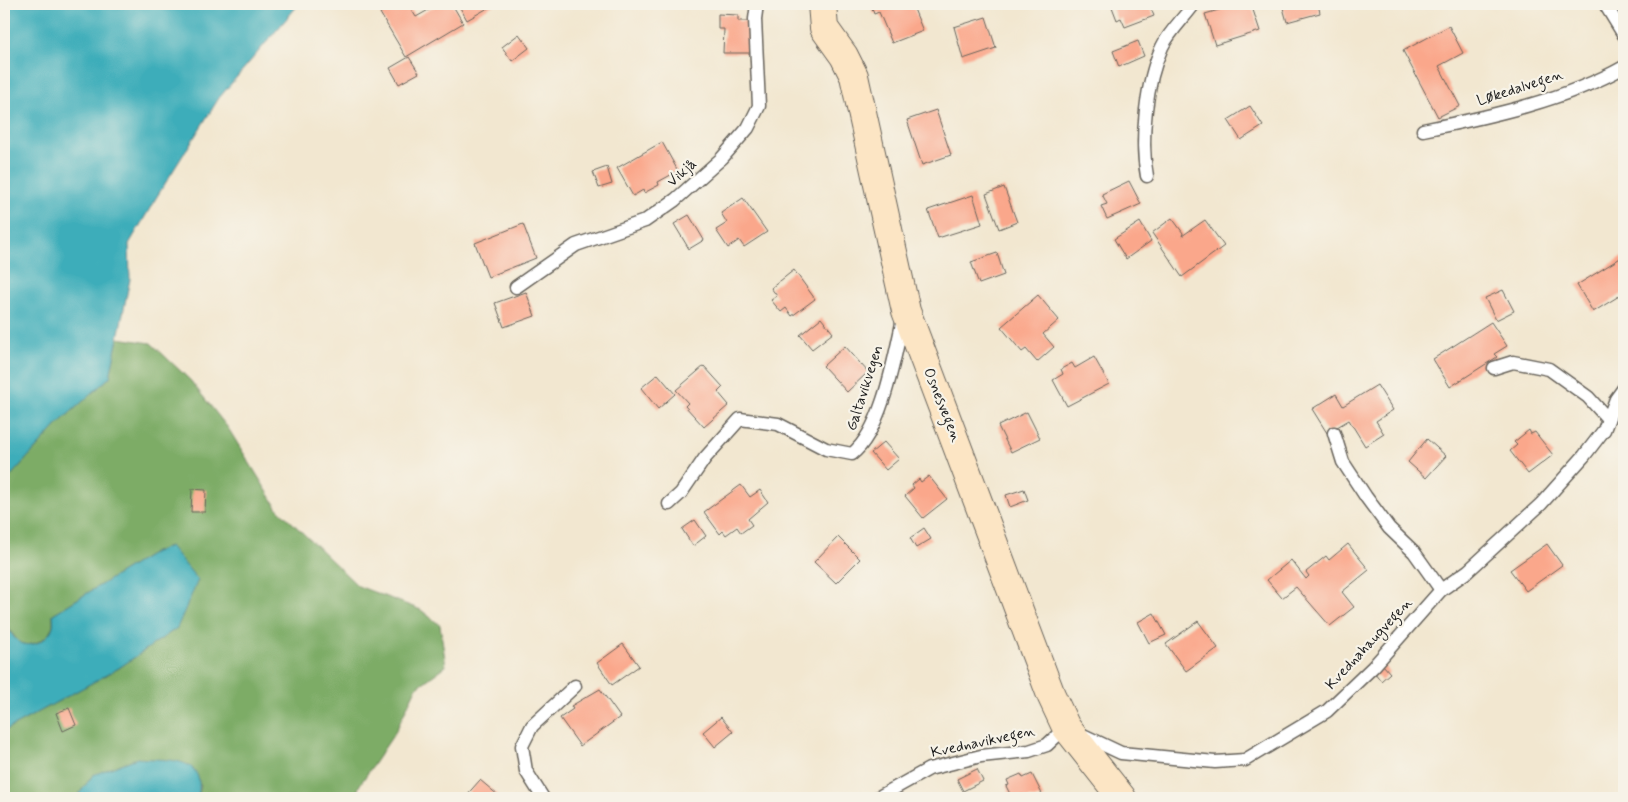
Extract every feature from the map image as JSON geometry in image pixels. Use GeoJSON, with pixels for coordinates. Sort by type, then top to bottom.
{"type":"FeatureCollection","features":[{"type":"Feature","properties":{"kind":"street","name":"Osnesvegen"},"geometry":{"type":"LineString","coordinates":[[822,4],[824,28],[844,56],[854,76],[906,306],[921,353],[968,469],[1052,695],[1066,727],[1112,795]]}},
{"type":"Feature","properties":{"kind":"lane","name":"Vikjå"},"geometry":{"type":"LineString","coordinates":[[516,287],[576,246],[645,221],[676,200],[722,158],[748,128],[759,106],[755,20],[757,4]]}},
{"type":"Feature","properties":{"kind":"lane"},"geometry":{"type":"LineString","coordinates":[[1147,176],[1143,154],[1149,92],[1154,72],[1162,47],[1194,4]]}},
{"type":"Feature","properties":{"kind":"lane"},"geometry":{"type":"LineString","coordinates":[[1605,4],[1624,35]]}},
{"type":"Feature","properties":{"kind":"lane","name":"Løkedalvegen"},"geometry":{"type":"LineString","coordinates":[[1423,130],[1491,116],[1554,96],[1624,67]]}},
{"type":"Feature","properties":{"kind":"lane","name":"Galtavikvegen"},"geometry":{"type":"LineString","coordinates":[[669,504],[681,493],[705,458],[740,419],[778,424],[826,449],[852,454],[862,446],[874,423],[889,379],[906,306]]}},
{"type":"Feature","properties":{"kind":"lane"},"geometry":{"type":"LineString","coordinates":[[1494,368],[1514,362],[1550,369],[1588,397],[1608,419]]}},
{"type":"Feature","properties":{"kind":"lane","name":"Kvednahaugvegen"},"geometry":{"type":"LineString","coordinates":[[1066,727],[1120,753],[1215,762],[1245,760],[1327,711],[1373,667],[1441,590],[1468,570],[1541,504],[1584,456],[1604,430],[1616,399],[1624,388]]}},
{"type":"Feature","properties":{"kind":"lane"},"geometry":{"type":"LineString","coordinates":[[1334,432],[1343,462],[1366,497],[1389,528],[1414,552],[1441,590]]}},
{"type":"Feature","properties":{"kind":"lane"},"geometry":{"type":"LineString","coordinates":[[543,798],[526,771],[522,746],[532,726],[575,686]]}},
{"type":"Feature","properties":{"kind":"lane","name":"Kvednavikvegen"},"geometry":{"type":"LineString","coordinates":[[877,798],[929,769],[982,756],[1029,752],[1047,745],[1066,727]]}},
{"type":"Feature","properties":{"kind":"green space"},"geometry":{"type":"Polygon","coordinates":[[[118,338],[151,343],[190,380],[228,428],[278,509],[358,586],[421,610],[440,625],[446,666],[416,688],[396,731],[359,786],[356,798],[198,798],[201,785],[93,775],[76,798],[4,798],[4,731],[119,668],[177,628],[170,546],[153,553],[53,614],[53,626],[48,636],[36,643],[26,645],[19,643],[4,622],[4,483],[62,420],[110,377],[118,338]]]}},
{"type":"Feature","properties":{"kind":"water"},"geometry":{"type":"Polygon","coordinates":[[[4,4],[299,4],[219,98],[129,244],[130,279],[110,377],[62,420],[4,483],[4,4]]]}},
{"type":"Feature","properties":{"kind":"water"},"geometry":{"type":"Polygon","coordinates":[[[170,546],[198,580],[177,628],[119,668],[4,731],[4,622],[14,637],[21,643],[31,645],[36,643],[45,638],[51,630],[53,614],[153,553],[170,546]]]}},
{"type":"Feature","properties":{"kind":"water"},"geometry":{"type":"Polygon","coordinates":[[[137,758],[172,760],[191,767],[197,774],[199,784],[198,798],[76,798],[93,775],[137,758]]]}},
{"type":"Feature","properties":{"kind":"building"},"geometry":{"type":"Polygon","coordinates":[[[395,4],[408,4],[416,17],[439,4],[452,4],[463,23],[406,57],[380,13],[395,4]]]}},
{"type":"Feature","properties":{"kind":"building"},"geometry":{"type":"Polygon","coordinates":[[[458,4],[495,4],[467,20],[458,4]]]}},
{"type":"Feature","properties":{"kind":"building"},"geometry":{"type":"Polygon","coordinates":[[[912,4],[923,31],[892,43],[879,12],[874,14],[871,5],[912,4]]]}},
{"type":"Feature","properties":{"kind":"building"},"geometry":{"type":"Polygon","coordinates":[[[1116,4],[1149,4],[1154,16],[1125,27],[1121,18],[1117,20],[1112,7],[1116,6],[1116,4]]]}},
{"type":"Feature","properties":{"kind":"building"},"geometry":{"type":"Polygon","coordinates":[[[1239,4],[1251,4],[1260,31],[1215,45],[1205,14],[1239,4]]]}},
{"type":"Feature","properties":{"kind":"building"},"geometry":{"type":"Polygon","coordinates":[[[1282,4],[1318,4],[1320,13],[1287,22],[1282,4]]]}},
{"type":"Feature","properties":{"kind":"building"},"geometry":{"type":"Polygon","coordinates":[[[718,14],[738,15],[738,21],[753,21],[752,53],[723,53],[724,29],[718,29],[718,14]]]}},
{"type":"Feature","properties":{"kind":"building"},"geometry":{"type":"Polygon","coordinates":[[[986,17],[996,48],[963,59],[954,27],[986,17]]]}},
{"type":"Feature","properties":{"kind":"building"},"geometry":{"type":"Polygon","coordinates":[[[1449,26],[1463,53],[1439,66],[1460,106],[1438,117],[1403,51],[1449,26]]]}},
{"type":"Feature","properties":{"kind":"building"},"geometry":{"type":"Polygon","coordinates":[[[519,34],[529,48],[512,61],[502,47],[519,34]]]}},
{"type":"Feature","properties":{"kind":"building"},"geometry":{"type":"Polygon","coordinates":[[[1138,41],[1144,56],[1119,67],[1113,51],[1138,41]]]}},
{"type":"Feature","properties":{"kind":"building"},"geometry":{"type":"Polygon","coordinates":[[[409,57],[419,73],[399,84],[390,68],[409,57]]]}},
{"type":"Feature","properties":{"kind":"building"},"geometry":{"type":"Polygon","coordinates":[[[1250,106],[1263,126],[1241,140],[1228,120],[1250,106]]]}},
{"type":"Feature","properties":{"kind":"building"},"geometry":{"type":"Polygon","coordinates":[[[936,110],[951,155],[922,165],[907,120],[936,110]]]}},
{"type":"Feature","properties":{"kind":"building"},"geometry":{"type":"Polygon","coordinates":[[[662,142],[678,171],[658,182],[659,185],[644,193],[643,190],[633,196],[617,168],[662,142]]]}},
{"type":"Feature","properties":{"kind":"building"},"geometry":{"type":"Polygon","coordinates":[[[607,167],[612,184],[599,188],[593,172],[607,167]]]}},
{"type":"Feature","properties":{"kind":"building"},"geometry":{"type":"Polygon","coordinates":[[[1129,181],[1141,204],[1107,219],[1101,206],[1107,204],[1102,194],[1129,181]]]}},
{"type":"Feature","properties":{"kind":"building"},"geometry":{"type":"Polygon","coordinates":[[[1004,187],[1017,222],[999,229],[986,194],[1004,187]]]}},
{"type":"Feature","properties":{"kind":"building"},"geometry":{"type":"Polygon","coordinates":[[[973,195],[982,224],[938,238],[928,210],[973,195]]]}},
{"type":"Feature","properties":{"kind":"building"},"geometry":{"type":"Polygon","coordinates":[[[743,198],[767,232],[744,247],[739,240],[728,248],[716,230],[727,223],[721,213],[743,198]]]}},
{"type":"Feature","properties":{"kind":"building"},"geometry":{"type":"Polygon","coordinates":[[[689,215],[704,240],[689,249],[674,224],[689,215]]]}},
{"type":"Feature","properties":{"kind":"building"},"geometry":{"type":"Polygon","coordinates":[[[1172,218],[1183,233],[1182,236],[1205,220],[1224,246],[1182,277],[1152,233],[1172,218]]]}},
{"type":"Feature","properties":{"kind":"building"},"geometry":{"type":"Polygon","coordinates":[[[1140,222],[1151,241],[1126,259],[1114,239],[1140,222]]]}},
{"type":"Feature","properties":{"kind":"building"},"geometry":{"type":"Polygon","coordinates":[[[523,224],[536,258],[488,277],[475,243],[523,224]]]}},
{"type":"Feature","properties":{"kind":"building"},"geometry":{"type":"Polygon","coordinates":[[[997,253],[1004,275],[979,284],[971,262],[997,253]]]}},
{"type":"Feature","properties":{"kind":"building"},"geometry":{"type":"Polygon","coordinates":[[[1622,257],[1624,261],[1624,293],[1593,312],[1577,285],[1622,257]]]}},
{"type":"Feature","properties":{"kind":"building"},"geometry":{"type":"Polygon","coordinates":[[[794,270],[815,299],[792,316],[786,308],[781,312],[771,300],[777,296],[771,288],[794,270]]]}},
{"type":"Feature","properties":{"kind":"building"},"geometry":{"type":"Polygon","coordinates":[[[1503,290],[1514,311],[1496,320],[1485,298],[1503,290]]]}},
{"type":"Feature","properties":{"kind":"building"},"geometry":{"type":"Polygon","coordinates":[[[526,292],[535,316],[504,327],[495,303],[526,292]]]}},
{"type":"Feature","properties":{"kind":"building"},"geometry":{"type":"Polygon","coordinates":[[[1038,295],[1059,320],[1043,334],[1054,347],[1037,362],[1026,349],[1022,352],[1001,327],[1038,295]]]}},
{"type":"Feature","properties":{"kind":"building"},"geometry":{"type":"Polygon","coordinates":[[[821,318],[833,333],[812,349],[800,335],[821,318]]]}},
{"type":"Feature","properties":{"kind":"building"},"geometry":{"type":"Polygon","coordinates":[[[1491,322],[1507,346],[1494,354],[1497,357],[1450,387],[1433,359],[1491,322]]]}},
{"type":"Feature","properties":{"kind":"building"},"geometry":{"type":"Polygon","coordinates":[[[845,346],[868,372],[847,392],[823,366],[845,346]]]}},
{"type":"Feature","properties":{"kind":"building"},"geometry":{"type":"Polygon","coordinates":[[[1094,357],[1109,384],[1067,406],[1053,380],[1063,374],[1061,369],[1072,363],[1075,368],[1094,357]]]}},
{"type":"Feature","properties":{"kind":"building"},"geometry":{"type":"Polygon","coordinates":[[[704,366],[723,387],[718,392],[729,405],[704,427],[685,406],[688,403],[676,390],[704,366]]]}},
{"type":"Feature","properties":{"kind":"building"},"geometry":{"type":"Polygon","coordinates":[[[658,374],[675,394],[658,409],[641,388],[658,374]]]}},
{"type":"Feature","properties":{"kind":"building"},"geometry":{"type":"Polygon","coordinates":[[[1377,385],[1393,410],[1376,421],[1384,434],[1365,446],[1349,420],[1327,433],[1312,409],[1336,394],[1343,406],[1377,385]]]}},
{"type":"Feature","properties":{"kind":"building"},"geometry":{"type":"Polygon","coordinates":[[[1027,412],[1040,438],[1011,452],[998,426],[1027,412]]]}},
{"type":"Feature","properties":{"kind":"building"},"geometry":{"type":"Polygon","coordinates":[[[1529,430],[1531,434],[1535,432],[1553,455],[1528,474],[1510,451],[1517,445],[1514,442],[1529,430]]]}},
{"type":"Feature","properties":{"kind":"building"},"geometry":{"type":"Polygon","coordinates":[[[1427,439],[1446,456],[1426,478],[1408,462],[1427,439]]]}},
{"type":"Feature","properties":{"kind":"building"},"geometry":{"type":"Polygon","coordinates":[[[884,442],[899,459],[886,470],[871,453],[884,442]]]}},
{"type":"Feature","properties":{"kind":"building"},"geometry":{"type":"Polygon","coordinates":[[[929,476],[947,499],[923,518],[905,496],[914,488],[912,485],[919,479],[921,482],[929,476]]]}},
{"type":"Feature","properties":{"kind":"building"},"geometry":{"type":"Polygon","coordinates":[[[741,485],[750,497],[760,490],[768,502],[748,519],[752,525],[741,533],[737,527],[726,535],[723,531],[720,534],[704,512],[741,485]]]}},
{"type":"Feature","properties":{"kind":"building"},"geometry":{"type":"Polygon","coordinates":[[[192,489],[206,490],[205,512],[191,512],[192,489]]]}},
{"type":"Feature","properties":{"kind":"building"},"geometry":{"type":"Polygon","coordinates":[[[1024,489],[1028,500],[1010,507],[1006,495],[1024,489]]]}},
{"type":"Feature","properties":{"kind":"building"},"geometry":{"type":"Polygon","coordinates":[[[695,520],[706,536],[693,546],[682,529],[695,520]]]}},
{"type":"Feature","properties":{"kind":"building"},"geometry":{"type":"Polygon","coordinates":[[[924,528],[931,539],[916,548],[910,538],[924,528]]]}},
{"type":"Feature","properties":{"kind":"building"},"geometry":{"type":"Polygon","coordinates":[[[838,537],[860,559],[836,583],[814,562],[838,537]]]}},
{"type":"Feature","properties":{"kind":"building"},"geometry":{"type":"Polygon","coordinates":[[[1348,544],[1369,570],[1342,592],[1354,607],[1330,626],[1296,587],[1282,598],[1267,580],[1291,560],[1306,579],[1309,576],[1306,572],[1326,556],[1329,560],[1348,544]]]}},
{"type":"Feature","properties":{"kind":"building"},"geometry":{"type":"Polygon","coordinates":[[[1547,544],[1562,565],[1526,591],[1510,570],[1547,544]]]}},
{"type":"Feature","properties":{"kind":"building"},"geometry":{"type":"Polygon","coordinates":[[[1154,613],[1166,635],[1149,643],[1138,622],[1154,613]]]}},
{"type":"Feature","properties":{"kind":"building"},"geometry":{"type":"Polygon","coordinates":[[[1198,621],[1218,648],[1186,671],[1166,644],[1198,621]]]}},
{"type":"Feature","properties":{"kind":"building"},"geometry":{"type":"Polygon","coordinates":[[[623,644],[639,666],[612,685],[597,663],[623,644]]]}},
{"type":"Feature","properties":{"kind":"building"},"geometry":{"type":"Polygon","coordinates":[[[1383,665],[1390,673],[1381,681],[1375,673],[1383,665]]]}},
{"type":"Feature","properties":{"kind":"building"},"geometry":{"type":"Polygon","coordinates":[[[600,689],[620,717],[580,746],[560,718],[573,709],[571,706],[600,689]]]}},
{"type":"Feature","properties":{"kind":"building"},"geometry":{"type":"Polygon","coordinates":[[[69,708],[76,725],[63,731],[56,713],[69,708]]]}},
{"type":"Feature","properties":{"kind":"building"},"geometry":{"type":"Polygon","coordinates":[[[721,717],[733,732],[715,747],[703,732],[721,717]]]}},
{"type":"Feature","properties":{"kind":"building"},"geometry":{"type":"Polygon","coordinates":[[[977,769],[983,781],[963,791],[957,779],[977,769]]]}},
{"type":"Feature","properties":{"kind":"building"},"geometry":{"type":"Polygon","coordinates":[[[1021,774],[1023,778],[1032,774],[1044,798],[1012,798],[1006,786],[1009,785],[1007,780],[1021,774]]]}},
{"type":"Feature","properties":{"kind":"building"},"geometry":{"type":"Polygon","coordinates":[[[480,780],[499,796],[497,798],[464,798],[480,780]]]}}]}
